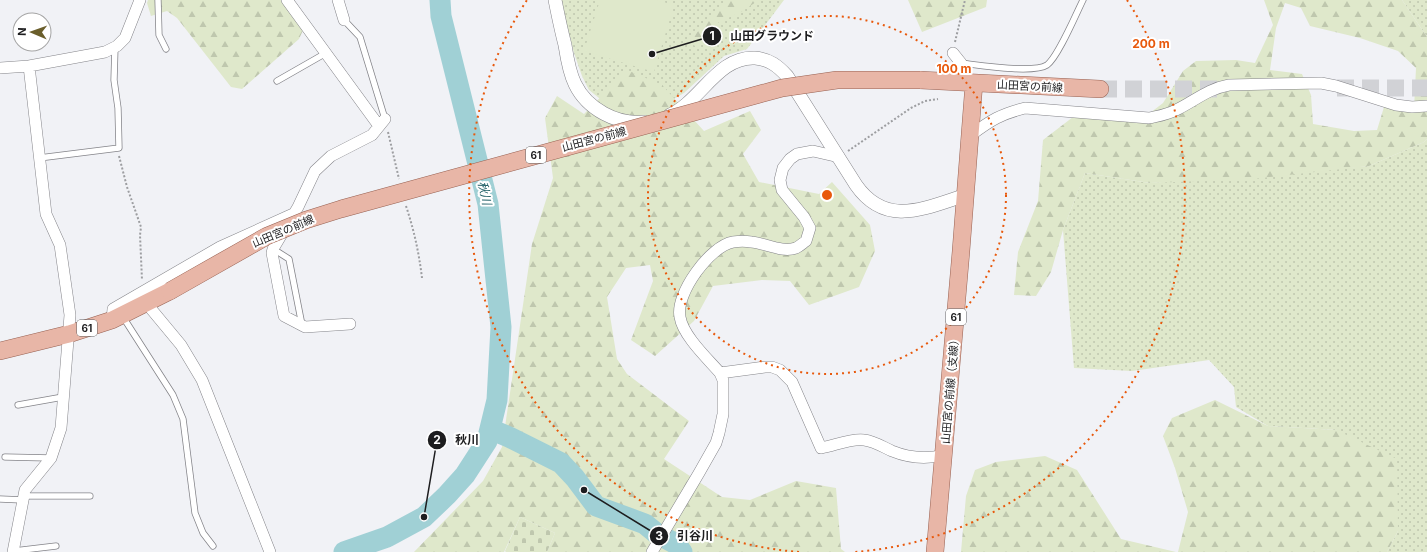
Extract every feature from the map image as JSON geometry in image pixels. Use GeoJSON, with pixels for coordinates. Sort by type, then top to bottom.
{"type":"FeatureCollection","features":[{"type":"Feature","properties":{"kind":"main road","name":"山田宮の前線"},"geometry":{"type":"LineString","coordinates":[[0,351],[68,334],[117,318],[145,297],[170,291],[267,236],[299,222],[341,209],[782,88],[837,80],[920,80],[1100,89]]}},
{"type":"Feature","properties":{"kind":"main road","name":"山田宮の前線（支線）"},"geometry":{"type":"LineString","coordinates":[[935,552],[971,135],[967,82]]}},
{"type":"Feature","properties":{"kind":"street"},"geometry":{"type":"LineString","coordinates":[[0,68],[29,66],[105,52],[115,47],[125,38],[140,0]]}},
{"type":"Feature","properties":{"kind":"street"},"geometry":{"type":"LineString","coordinates":[[287,0],[326,53],[382,123],[372,135],[331,156],[315,171],[298,207],[272,253],[284,316],[305,327],[350,324]]}},
{"type":"Feature","properties":{"kind":"street"},"geometry":{"type":"LineString","coordinates":[[338,0],[344,20]]}},
{"type":"Feature","properties":{"kind":"street"},"geometry":{"type":"LineString","coordinates":[[555,0],[575,84],[586,100],[602,113],[618,120],[634,123],[651,122],[663,118],[676,112],[689,102],[729,64],[741,59],[760,58],[776,65],[787,76],[864,195],[874,204],[889,210],[908,212],[966,195]]}},
{"type":"Feature","properties":{"kind":"street"},"geometry":{"type":"LineString","coordinates":[[953,53],[961,63],[967,82]]}},
{"type":"Feature","properties":{"kind":"street"},"geometry":{"type":"LineString","coordinates":[[14,551],[26,490],[52,458],[61,428],[70,315],[60,245],[46,214],[29,66]]}},
{"type":"Feature","properties":{"kind":"street"},"geometry":{"type":"LineString","coordinates":[[971,135],[996,117],[1025,108],[1125,117],[1156,117],[1176,110],[1202,94],[1217,87],[1229,85],[1321,83],[1336,86],[1396,105],[1412,107],[1427,106]]}},
{"type":"Feature","properties":{"kind":"street"},"geometry":{"type":"LineString","coordinates":[[652,552],[711,453],[720,433],[724,414],[724,389],[723,380],[720,373],[689,336],[679,316],[680,306],[687,288],[696,271],[708,257],[731,242],[752,242],[780,248],[796,248],[806,241],[810,228],[804,217],[782,190],[780,180],[783,168],[790,159],[797,154],[813,151],[839,157]]}},
{"type":"Feature","properties":{"kind":"street"},"geometry":{"type":"LineString","coordinates":[[270,552],[202,380],[182,345],[145,297],[220,247],[293,214]]}},
{"type":"Feature","properties":{"kind":"street"},"geometry":{"type":"LineString","coordinates":[[720,373],[765,367],[772,367],[780,370],[792,382],[821,448],[862,439],[875,442],[904,456],[936,457],[944,455]]}},
{"type":"Feature","properties":{"kind":"lane"},"geometry":{"type":"LineString","coordinates":[[158,0],[159,35],[166,49]]}},
{"type":"Feature","properties":{"kind":"lane"},"geometry":{"type":"LineString","coordinates":[[961,63],[1031,70],[1046,65],[1057,52],[1083,0]]}},
{"type":"Feature","properties":{"kind":"lane"},"geometry":{"type":"LineString","coordinates":[[344,20],[360,37],[382,123]]}},
{"type":"Feature","properties":{"kind":"lane"},"geometry":{"type":"LineString","coordinates":[[39,158],[119,148],[118,108],[114,80],[115,47]]}},
{"type":"Feature","properties":{"kind":"lane"},"geometry":{"type":"LineString","coordinates":[[277,81],[326,53]]}},
{"type":"Feature","properties":{"kind":"lane"},"geometry":{"type":"LineString","coordinates":[[272,253],[278,252],[289,259],[302,325]]}},
{"type":"Feature","properties":{"kind":"lane"},"geometry":{"type":"LineString","coordinates":[[117,318],[173,395],[183,419],[195,513],[203,533],[213,546]]}},
{"type":"Feature","properties":{"kind":"lane"},"geometry":{"type":"LineString","coordinates":[[18,405],[63,397]]}},
{"type":"Feature","properties":{"kind":"lane"},"geometry":{"type":"LineString","coordinates":[[5,457],[52,458]]}},
{"type":"Feature","properties":{"kind":"lane"},"geometry":{"type":"LineString","coordinates":[[0,499],[90,496]]}},
{"type":"Feature","properties":{"kind":"lane"},"geometry":{"type":"LineString","coordinates":[[14,551],[56,546]]}},
{"type":"Feature","properties":{"kind":"path"},"geometry":{"type":"LineString","coordinates":[[953,53],[965,0]]}},
{"type":"Feature","properties":{"kind":"path"},"geometry":{"type":"LineString","coordinates":[[839,157],[910,108],[925,101],[938,99]]}},
{"type":"Feature","properties":{"kind":"path"},"geometry":{"type":"LineString","coordinates":[[119,148],[118,152],[127,187],[141,227],[140,235],[145,297]]}},
{"type":"Feature","properties":{"kind":"green space"},"geometry":{"type":"Polygon","coordinates":[[[148,0],[282,0],[304,28],[299,39],[242,89],[231,87],[177,18],[167,11],[151,16],[147,3],[148,0]]]}},
{"type":"Feature","properties":{"kind":"green space"},"geometry":{"type":"Polygon","coordinates":[[[562,0],[784,0],[747,49],[724,56],[684,93],[662,106],[604,102],[589,90],[582,76],[574,53],[563,10],[562,0]]]}},
{"type":"Feature","properties":{"kind":"green space"},"geometry":{"type":"Polygon","coordinates":[[[600,0],[656,0],[674,5],[654,72],[584,51],[600,0]]]}},
{"type":"Feature","properties":{"kind":"green space"},"geometry":{"type":"Polygon","coordinates":[[[727,0],[759,0],[741,12],[719,22],[697,47],[688,42],[727,0]]]}},
{"type":"Feature","properties":{"kind":"green space"},"geometry":{"type":"Polygon","coordinates":[[[908,0],[987,0],[986,7],[922,32],[908,0]]]}},
{"type":"Feature","properties":{"kind":"green space"},"geometry":{"type":"Polygon","coordinates":[[[1264,0],[1402,0],[1427,37],[1427,139],[1424,142],[1369,166],[1253,179],[1150,183],[1085,173],[1063,230],[1051,272],[1036,296],[1014,295],[1018,252],[1038,201],[1043,140],[1073,117],[1150,113],[1163,103],[1183,71],[1196,61],[1236,60],[1255,63],[1273,25],[1264,0]],[[1285,3],[1276,28],[1270,70],[1302,74],[1311,95],[1313,124],[1354,131],[1377,130],[1384,107],[1414,109],[1416,68],[1398,51],[1360,38],[1310,26],[1301,8],[1285,3]]]}},
{"type":"Feature","properties":{"kind":"green space"},"geometry":{"type":"Polygon","coordinates":[[[1402,0],[1427,0],[1427,37],[1402,0]]]}},
{"type":"Feature","properties":{"kind":"green space"},"geometry":{"type":"Polygon","coordinates":[[[627,70],[662,85],[704,131],[750,111],[761,130],[743,154],[759,182],[819,194],[832,182],[870,225],[875,251],[859,287],[809,305],[790,281],[762,280],[713,286],[694,321],[655,356],[631,340],[653,281],[650,265],[626,268],[607,297],[617,359],[627,374],[689,421],[664,459],[722,497],[750,500],[796,481],[836,488],[841,549],[845,552],[547,552],[555,533],[520,517],[504,552],[414,552],[483,481],[502,447],[532,244],[553,178],[545,118],[557,96],[584,114],[627,70]]]}},
{"type":"Feature","properties":{"kind":"green space"},"geometry":{"type":"Polygon","coordinates":[[[1427,139],[1427,552],[1387,552],[1398,531],[1336,430],[1268,426],[1236,407],[1234,387],[1209,360],[1132,371],[1074,368],[1063,230],[1085,173],[1150,183],[1369,166],[1424,142],[1427,139]]]}},
{"type":"Feature","properties":{"kind":"green space"},"geometry":{"type":"Polygon","coordinates":[[[1215,400],[1268,426],[1336,430],[1397,459],[1398,531],[1387,552],[1178,552],[1188,512],[1175,468],[1163,436],[1172,418],[1215,400]]]}},
{"type":"Feature","properties":{"kind":"green space"},"geometry":{"type":"Polygon","coordinates":[[[1045,456],[1077,470],[1121,539],[1176,552],[961,552],[966,496],[975,470],[996,462],[1045,456]]]}},
{"type":"Feature","properties":{"kind":"green space"},"geometry":{"type":"Polygon","coordinates":[[[520,517],[555,533],[547,552],[505,551],[520,517]]]}},
{"type":"Feature","properties":{"kind":"waterway","name":"秋川"},"geometry":{"type":"LineString","coordinates":[[344,552],[387,537],[424,517],[447,495],[465,475],[487,441],[497,400],[501,327],[488,204],[441,16],[440,0]]}},
{"type":"Feature","properties":{"kind":"waterway"},"geometry":{"type":"LineString","coordinates":[[490,429],[561,463],[575,478],[596,506],[645,524],[656,533],[676,544],[682,552]]}},
{"type":"Feature","properties":{"kind":"tunnel"},"geometry":{"type":"LineString","coordinates":[[1337,88],[1427,88]]}},
{"type":"Feature","properties":{"kind":"tunnel"},"geometry":{"type":"LineString","coordinates":[[1100,89],[1225,89]]}},
{"type":"Feature","properties":{"kind":"place","name":"山田グラウンド"},"geometry":{"type":"Point","coordinates":[652,54]}},
{"type":"Feature","properties":{"kind":"place","name":"引谷川"},"geometry":{"type":"Point","coordinates":[584,490]}},
{"type":"Feature","properties":{"kind":"place","name":"秋川"},"geometry":{"type":"Point","coordinates":[424,517]}}]}
